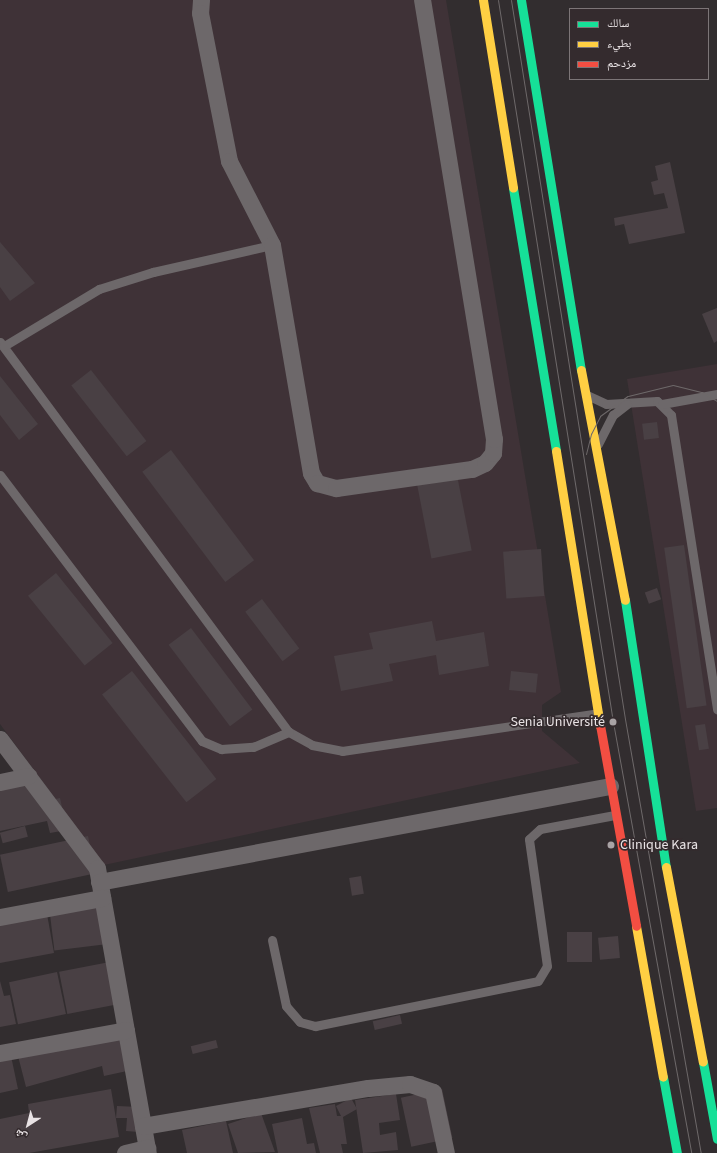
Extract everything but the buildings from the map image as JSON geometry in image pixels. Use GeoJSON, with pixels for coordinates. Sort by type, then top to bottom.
{"type":"FeatureCollection","features":[{"type":"Feature","properties":{"kind":"main road"},"geometry":{"type":"LineString","coordinates":[[483,0],[610,786],[677,1153]]}},
{"type":"Feature","properties":{"kind":"main road"},"geometry":{"type":"LineString","coordinates":[[521,0],[595,455],[632,632],[667,874],[712,1091],[717,1139]]}},
{"type":"Feature","properties":{"kind":"street"},"geometry":{"type":"LineString","coordinates":[[201,0],[200,13],[230,161],[272,245],[311,473],[317,483],[336,488],[472,469],[485,463],[493,453],[494,439],[422,0]]}},
{"type":"Feature","properties":{"kind":"street"},"geometry":{"type":"LineString","coordinates":[[0,739],[97,868],[148,1151],[126,1153]]}},
{"type":"Feature","properties":{"kind":"street"},"geometry":{"type":"LineString","coordinates":[[0,782],[28,776]]}},
{"type":"Feature","properties":{"kind":"street"},"geometry":{"type":"LineString","coordinates":[[0,917],[101,890],[610,786]]}},
{"type":"Feature","properties":{"kind":"street"},"geometry":{"type":"LineString","coordinates":[[0,1053],[126,1030]]}},
{"type":"Feature","properties":{"kind":"street"},"geometry":{"type":"LineString","coordinates":[[143,1126],[368,1088],[410,1084],[433,1092],[446,1153]]}},
{"type":"Feature","properties":{"kind":"lane"},"geometry":{"type":"LineString","coordinates":[[272,245],[154,272],[99,289],[2,344],[289,732],[312,745],[342,751],[598,714]]}},
{"type":"Feature","properties":{"kind":"lane"},"geometry":{"type":"LineString","coordinates":[[584,388],[598,402],[629,404],[649,400],[662,404],[717,394]]}},
{"type":"Feature","properties":{"kind":"lane"},"geometry":{"type":"LineString","coordinates":[[595,455],[601,434],[613,414],[629,404]]}},
{"type":"Feature","properties":{"kind":"lane"},"geometry":{"type":"LineString","coordinates":[[662,404],[671,415],[717,709]]}},
{"type":"Feature","properties":{"kind":"lane"},"geometry":{"type":"LineString","coordinates":[[0,475],[202,741],[221,749],[253,747],[289,732]]}},
{"type":"Feature","properties":{"kind":"lane"},"geometry":{"type":"LineString","coordinates":[[272,940],[286,1006],[300,1022],[315,1026],[538,981],[547,966],[529,839],[540,829],[615,815]]}},
{"type":"Feature","properties":{"kind":"shaded area"},"geometry":{"type":"Polygon","coordinates":[[[0,0],[446,0],[561,692],[542,705],[542,731],[580,763],[104,865],[0,724],[0,0]]]}},
{"type":"Feature","properties":{"kind":"shaded area"},"geometry":{"type":"Polygon","coordinates":[[[717,364],[717,808],[696,811],[627,379],[717,364]]]}},
{"type":"Feature","properties":{"kind":"tram line"},"geometry":{"type":"LineString","coordinates":[[498,0],[613,722],[691,1153]]}},
{"type":"Feature","properties":{"kind":"tram line"},"geometry":{"type":"LineString","coordinates":[[511,0],[625,719],[701,1153]]}},
{"type":"Feature","properties":{"kind":"tram line"},"geometry":{"type":"LineString","coordinates":[[586,454],[591,434],[600,416],[628,396],[673,385],[702,392],[717,401]]}},
{"type":"Feature","properties":{"kind":"traffic: fast"},"geometry":{"type":"LineString","coordinates":[[521,0],[581,370]]}},
{"type":"Feature","properties":{"kind":"traffic: fast"},"geometry":{"type":"LineString","coordinates":[[513,188],[556,451]]}},
{"type":"Feature","properties":{"kind":"traffic: fast"},"geometry":{"type":"LineString","coordinates":[[625,600],[666,867]]}},
{"type":"Feature","properties":{"kind":"traffic: fast"},"geometry":{"type":"LineString","coordinates":[[703,1062],[717,1139]]}},
{"type":"Feature","properties":{"kind":"traffic: fast"},"geometry":{"type":"LineString","coordinates":[[663,1077],[677,1153]]}},
{"type":"Feature","properties":{"kind":"traffic: slow"},"geometry":{"type":"LineString","coordinates":[[483,0],[513,188]]}},
{"type":"Feature","properties":{"kind":"traffic: slow"},"geometry":{"type":"LineString","coordinates":[[581,370],[625,600]]}},
{"type":"Feature","properties":{"kind":"traffic: slow"},"geometry":{"type":"LineString","coordinates":[[556,451],[600,725]]}},
{"type":"Feature","properties":{"kind":"traffic: slow"},"geometry":{"type":"LineString","coordinates":[[666,867],[703,1062]]}},
{"type":"Feature","properties":{"kind":"traffic: slow"},"geometry":{"type":"LineString","coordinates":[[636,926],[663,1077]]}},
{"type":"Feature","properties":{"kind":"traffic: jam"},"geometry":{"type":"LineString","coordinates":[[600,725],[636,926]]}},
{"type":"Feature","properties":{"kind":"place","name":"Senia Université"},"geometry":{"type":"Point","coordinates":[613,722]}},
{"type":"Feature","properties":{"kind":"place","name":"Clinique Kara"},"geometry":{"type":"Point","coordinates":[611,845]}}]}
